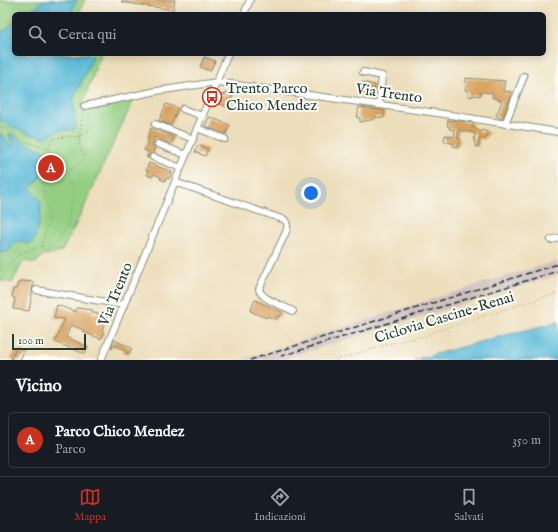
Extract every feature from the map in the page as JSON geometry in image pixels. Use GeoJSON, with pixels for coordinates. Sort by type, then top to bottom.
{"type":"FeatureCollection","features":[{"type":"Feature","properties":{"kind":"street"},"geometry":{"type":"LineString","coordinates":[[245,12],[250,0]]}},
{"type":"Feature","properties":{"kind":"street","name":"Via Trento"},"geometry":{"type":"LineString","coordinates":[[101,360],[227,56]]}},
{"type":"Feature","properties":{"kind":"street"},"geometry":{"type":"LineString","coordinates":[[363,72],[382,76],[379,105]]}},
{"type":"Feature","properties":{"kind":"street"},"geometry":{"type":"LineString","coordinates":[[504,124],[524,76]]}},
{"type":"Feature","properties":{"kind":"street"},"geometry":{"type":"LineString","coordinates":[[84,106],[157,91],[216,82]]}},
{"type":"Feature","properties":{"kind":"street","name":"Via Trento"},"geometry":{"type":"LineString","coordinates":[[216,82],[558,132]]}},
{"type":"Feature","properties":{"kind":"street"},"geometry":{"type":"LineString","coordinates":[[183,109],[202,116]]}},
{"type":"Feature","properties":{"kind":"street"},"geometry":{"type":"LineString","coordinates":[[155,124],[193,139]]}},
{"type":"Feature","properties":{"kind":"street"},"geometry":{"type":"LineString","coordinates":[[198,128],[226,139]]}},
{"type":"Feature","properties":{"kind":"street"},"geometry":{"type":"LineString","coordinates":[[158,144],[186,155]]}},
{"type":"Feature","properties":{"kind":"street"},"geometry":{"type":"LineString","coordinates":[[154,159],[180,169]]}},
{"type":"Feature","properties":{"kind":"street"},"geometry":{"type":"LineString","coordinates":[[175,182],[285,220],[288,227],[259,289],[259,293],[293,311]]}},
{"type":"Feature","properties":{"kind":"street"},"geometry":{"type":"LineString","coordinates":[[551,240],[558,238]]}},
{"type":"Feature","properties":{"kind":"street"},"geometry":{"type":"LineString","coordinates":[[36,290],[124,305]]}},
{"type":"Feature","properties":{"kind":"path"},"geometry":{"type":"LineString","coordinates":[[9,264],[19,254],[28,250],[41,246],[46,249],[50,248],[63,236],[68,226],[71,202],[75,192],[69,183],[68,175],[72,167],[81,162],[84,156],[79,146],[79,137],[84,106]]}},
{"type":"Feature","properties":{"kind":"path"},"geometry":{"type":"LineString","coordinates":[[0,126],[10,130],[20,140],[49,149]]}},
{"type":"Feature","properties":{"kind":"path"},"geometry":{"type":"LineString","coordinates":[[41,246],[49,220],[42,184],[47,167],[51,142],[55,138],[70,136],[79,137],[91,129]]}},
{"type":"Feature","properties":{"kind":"path","name":"Ciclovia Cascine-Renai"},"geometry":{"type":"LineString","coordinates":[[336,360],[396,342],[424,336],[558,293]]}},
{"type":"Feature","properties":{"kind":"shaded area"},"geometry":{"type":"Polygon","coordinates":[[[558,261],[558,275],[280,360],[240,360],[502,277],[558,261]]]}},
{"type":"Feature","properties":{"kind":"green space"},"geometry":{"type":"Polygon","coordinates":[[[0,0],[85,0],[80,12],[12,12],[12,56],[100,56],[81,109],[90,111],[133,101],[62,251],[52,255],[43,255],[36,263],[23,261],[12,283],[0,280],[0,0]]]}},
{"type":"Feature","properties":{"kind":"water"},"geometry":{"type":"Polygon","coordinates":[[[44,0],[77,0],[72,12],[30,12],[44,0]]]}},
{"type":"Feature","properties":{"kind":"water"},"geometry":{"type":"Polygon","coordinates":[[[12,25],[12,56],[93,56],[73,100],[76,125],[74,130],[59,131],[45,138],[16,129],[0,121],[1,33],[12,25]]]}},
{"type":"Feature","properties":{"kind":"water"},"geometry":{"type":"Polygon","coordinates":[[[11,133],[21,141],[43,150],[46,153],[40,176],[37,182],[30,188],[40,201],[41,210],[38,229],[32,243],[28,244],[20,241],[15,243],[9,251],[0,253],[0,134],[4,136],[12,146],[13,145],[9,135],[11,133]]]}},
{"type":"Feature","properties":{"kind":"water"},"geometry":{"type":"Polygon","coordinates":[[[558,322],[558,360],[414,360],[497,337],[558,322]]]}},
{"type":"Feature","properties":{"kind":"building"},"geometry":{"type":"Polygon","coordinates":[[[122,0],[175,0],[173,10],[122,2],[122,0]]]}},
{"type":"Feature","properties":{"kind":"building"},"geometry":{"type":"Polygon","coordinates":[[[204,57],[215,61],[210,71],[200,67],[204,57]]]}},
{"type":"Feature","properties":{"kind":"building"},"geometry":{"type":"Polygon","coordinates":[[[466,78],[505,81],[503,91],[511,92],[502,119],[496,116],[502,101],[492,97],[493,93],[481,92],[480,96],[468,96],[468,91],[465,90],[466,78]]]}},
{"type":"Feature","properties":{"kind":"building"},"geometry":{"type":"Polygon","coordinates":[[[362,82],[375,85],[373,95],[360,93],[362,82]]]}},
{"type":"Feature","properties":{"kind":"building"},"geometry":{"type":"Polygon","coordinates":[[[227,92],[233,95],[228,107],[218,103],[221,94],[225,95],[227,92]]]}},
{"type":"Feature","properties":{"kind":"building"},"geometry":{"type":"Polygon","coordinates":[[[166,104],[178,108],[171,125],[159,121],[166,104]]]}},
{"type":"Feature","properties":{"kind":"building"},"geometry":{"type":"Polygon","coordinates":[[[359,107],[385,111],[384,118],[375,117],[375,119],[360,122],[360,118],[357,118],[359,107]]]}},
{"type":"Feature","properties":{"kind":"building"},"geometry":{"type":"Polygon","coordinates":[[[209,117],[230,125],[226,134],[205,126],[209,117]]]}},
{"type":"Feature","properties":{"kind":"building"},"geometry":{"type":"Polygon","coordinates":[[[448,120],[473,123],[472,127],[482,132],[483,130],[489,133],[484,140],[480,138],[478,147],[475,146],[474,142],[475,133],[459,130],[457,138],[461,139],[458,147],[453,146],[454,144],[444,141],[445,135],[454,137],[455,130],[449,129],[450,126],[447,126],[448,120]]]}},
{"type":"Feature","properties":{"kind":"building"},"geometry":{"type":"Polygon","coordinates":[[[151,128],[174,137],[171,144],[155,137],[152,145],[155,147],[153,153],[149,155],[149,158],[146,157],[149,152],[144,150],[151,128]]]}},
{"type":"Feature","properties":{"kind":"building"},"geometry":{"type":"Polygon","coordinates":[[[198,145],[208,149],[205,156],[195,152],[198,145]]]}},
{"type":"Feature","properties":{"kind":"building"},"geometry":{"type":"Polygon","coordinates":[[[149,163],[172,172],[169,179],[166,178],[165,181],[160,179],[161,177],[154,174],[152,177],[147,175],[148,171],[146,170],[149,163]]]}},
{"type":"Feature","properties":{"kind":"building"},"geometry":{"type":"Polygon","coordinates":[[[21,281],[34,282],[29,311],[13,309],[15,298],[12,297],[13,289],[16,289],[18,283],[21,281]]]}},
{"type":"Feature","properties":{"kind":"building"},"geometry":{"type":"Polygon","coordinates":[[[255,300],[282,312],[280,317],[277,316],[276,320],[267,316],[266,318],[250,311],[255,300]]]}},
{"type":"Feature","properties":{"kind":"building"},"geometry":{"type":"Polygon","coordinates":[[[57,305],[76,312],[76,308],[93,310],[92,313],[107,314],[106,322],[102,331],[104,332],[101,339],[83,332],[84,330],[71,325],[66,337],[88,347],[85,354],[55,342],[65,319],[54,318],[57,305]]]}},
{"type":"Feature","properties":{"kind":"building"},"geometry":{"type":"Polygon","coordinates":[[[114,340],[132,348],[128,354],[124,352],[125,350],[113,345],[112,349],[111,348],[114,340]]]}},
{"type":"Feature","properties":{"kind":"building"},"geometry":{"type":"Polygon","coordinates":[[[20,349],[24,351],[20,360],[11,359],[15,350],[19,352],[20,349]]]}},
{"type":"Feature","properties":{"kind":"railway"},"geometry":{"type":"LineString","coordinates":[[250,360],[558,264]]}},
{"type":"Feature","properties":{"kind":"railway"},"geometry":{"type":"LineString","coordinates":[[281,356],[558,271]]}},
{"type":"Feature","properties":{"kind":"place","name":"Trento Parco Chico Mendez"},"geometry":{"type":"Point","coordinates":[212,97]}},
{"type":"Feature","properties":{"kind":"place","name":"Parco Chico Mendez"},"geometry":{"type":"Point","coordinates":[51,168]}}]}
